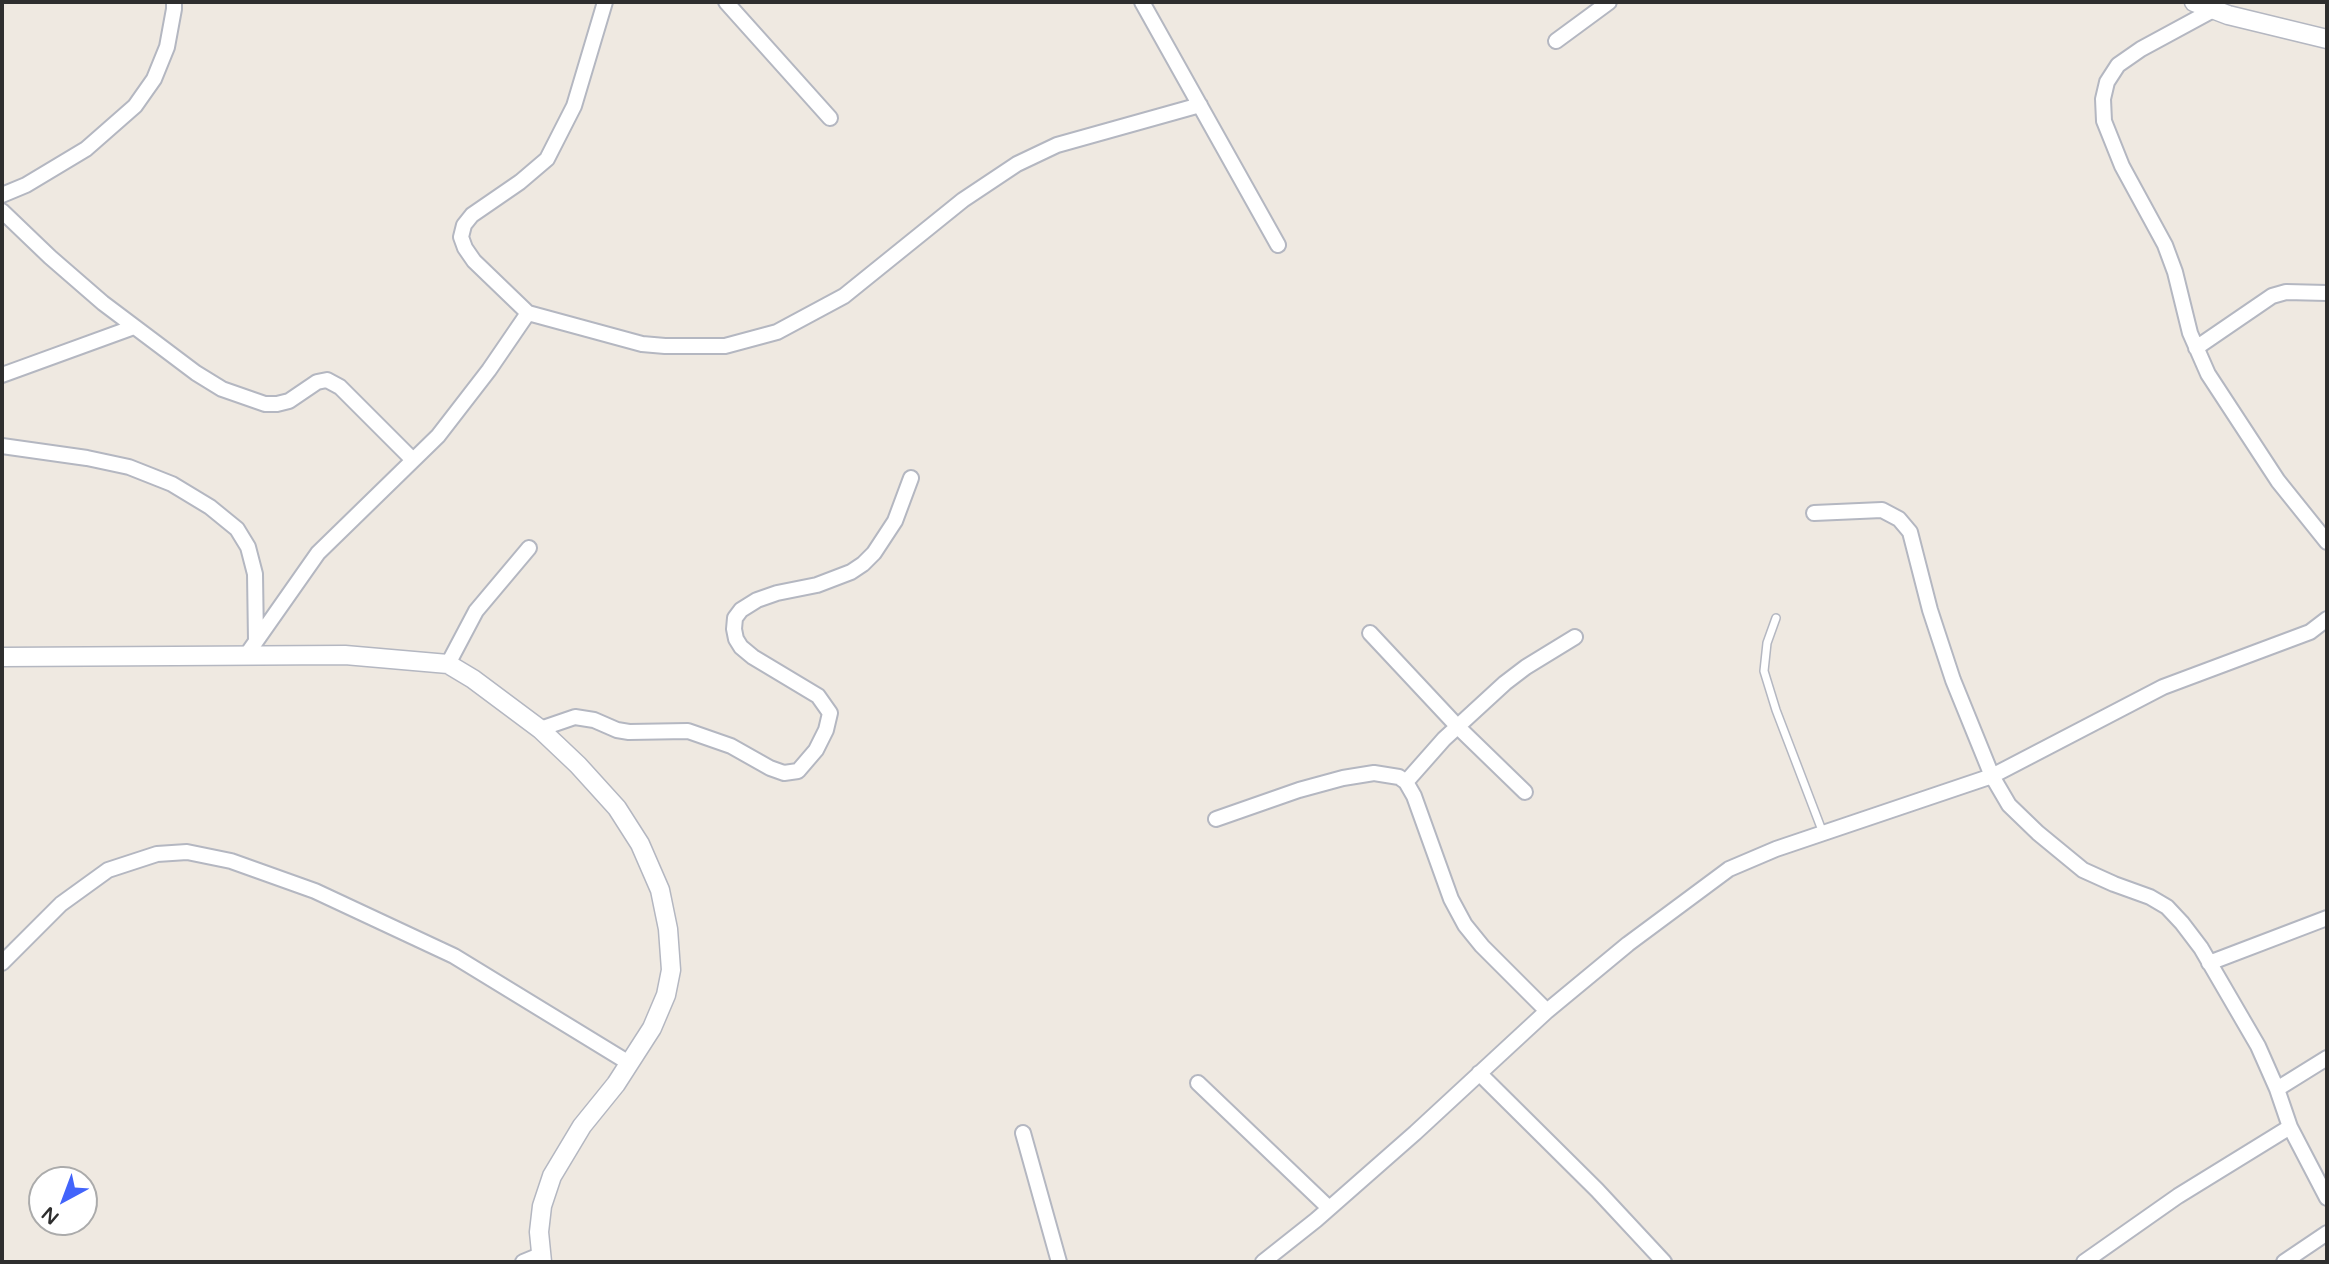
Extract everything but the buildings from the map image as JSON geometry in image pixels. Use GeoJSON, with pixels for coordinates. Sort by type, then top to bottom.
{"type":"FeatureCollection","features":[{"type":"Feature","properties":{"kind":"street"},"geometry":{"type":"LineString","coordinates":[[2,195],[26,186],[86,149],[135,106],[154,79],[167,47],[174,2]]}},
{"type":"Feature","properties":{"kind":"street"},"geometry":{"type":"LineString","coordinates":[[606,2],[574,106],[547,159],[520,182],[472,215],[464,225],[461,237],[474,261],[528,313],[642,344],[725,345],[777,332],[844,296],[963,200],[1017,164],[1057,145],[1200,105]]}},
{"type":"Feature","properties":{"kind":"street"},"geometry":{"type":"LineString","coordinates":[[726,2],[830,118]]}},
{"type":"Feature","properties":{"kind":"street"},"geometry":{"type":"LineString","coordinates":[[1142,2],[1278,245]]}},
{"type":"Feature","properties":{"kind":"street"},"geometry":{"type":"LineString","coordinates":[[1556,41],[1609,2]]}},
{"type":"Feature","properties":{"kind":"street"},"geometry":{"type":"LineString","coordinates":[[2194,2],[2228,15],[2327,39]]}},
{"type":"Feature","properties":{"kind":"street"},"geometry":{"type":"LineString","coordinates":[[2213,10],[2141,49],[2118,65],[2107,82],[2103,99],[2104,121],[2122,166],[2168,254],[2190,333],[2208,374],[2278,481],[2327,542]]}},
{"type":"Feature","properties":{"kind":"street"},"geometry":{"type":"LineString","coordinates":[[2,211],[50,257],[134,327],[222,389],[265,404],[289,401],[317,382],[327,380],[349,396],[413,460]]}},
{"type":"Feature","properties":{"kind":"street"},"geometry":{"type":"LineString","coordinates":[[2196,348],[2272,296],[2286,292],[2327,293]]}},
{"type":"Feature","properties":{"kind":"street"},"geometry":{"type":"LineString","coordinates":[[245,657],[318,553],[438,436],[489,370],[528,313]]}},
{"type":"Feature","properties":{"kind":"street"},"geometry":{"type":"LineString","coordinates":[[2,375],[134,327]]}},
{"type":"Feature","properties":{"kind":"street"},"geometry":{"type":"LineString","coordinates":[[2,446],[88,458],[129,467],[172,484],[210,507],[237,529],[248,547],[255,574],[256,641]]}},
{"type":"Feature","properties":{"kind":"street"},"geometry":{"type":"LineString","coordinates":[[540,729],[575,717],[594,720],[629,732],[688,731],[731,746],[770,768],[784,773],[798,771],[816,750],[826,730],[830,713],[818,695],[753,657],[741,647],[736,639],[735,618],[741,610],[757,600],[817,585],[851,572],[863,564],[874,553],[895,521],[911,478]]}},
{"type":"Feature","properties":{"kind":"street"},"geometry":{"type":"LineString","coordinates":[[1814,513],[1882,510],[1899,519],[1910,532],[1930,610],[1953,680],[1992,776],[2009,805],[2074,863],[2167,907],[2188,931],[2258,1046],[2290,1127],[2325,1189]]}},
{"type":"Feature","properties":{"kind":"street"},"geometry":{"type":"LineString","coordinates":[[448,664],[480,604],[529,548]]}},
{"type":"Feature","properties":{"kind":"street"},"geometry":{"type":"LineString","coordinates":[[1263,1262],[1329,1208],[1547,1011],[1628,944],[1729,869],[1776,849],[1992,776],[2164,687],[2310,632],[2327,620]]}},
{"type":"Feature","properties":{"kind":"street"},"geometry":{"type":"LineString","coordinates":[[1370,634],[1458,727],[1525,792]]}},
{"type":"Feature","properties":{"kind":"street"},"geometry":{"type":"LineString","coordinates":[[1406,782],[1458,727],[1515,675],[1575,637]]}},
{"type":"Feature","properties":{"kind":"street"},"geometry":{"type":"LineString","coordinates":[[2,657],[345,655],[448,664],[473,679],[540,729],[617,808],[640,844],[660,890],[668,929],[671,970],[666,995],[652,1028],[616,1084],[582,1126],[552,1176],[541,1206],[541,1259],[523,1262]]}},
{"type":"Feature","properties":{"kind":"street"},"geometry":{"type":"LineString","coordinates":[[1216,819],[1343,778],[1389,774],[1406,782],[1426,827],[1451,899],[1465,925],[1482,946],[1547,1011]]}},
{"type":"Feature","properties":{"kind":"street"},"geometry":{"type":"LineString","coordinates":[[2,962],[61,904],[108,870],[157,854],[187,852],[231,861],[315,891],[454,956],[629,1063]]}},
{"type":"Feature","properties":{"kind":"street"},"geometry":{"type":"LineString","coordinates":[[2209,963],[2327,918]]}},
{"type":"Feature","properties":{"kind":"street"},"geometry":{"type":"LineString","coordinates":[[2277,1089],[2327,1058]]}},
{"type":"Feature","properties":{"kind":"street"},"geometry":{"type":"LineString","coordinates":[[1479,1073],[1597,1190],[1664,1262]]}},
{"type":"Feature","properties":{"kind":"street"},"geometry":{"type":"LineString","coordinates":[[1198,1083],[1329,1208]]}},
{"type":"Feature","properties":{"kind":"street"},"geometry":{"type":"LineString","coordinates":[[2084,1262],[2178,1196],[2290,1127]]}},
{"type":"Feature","properties":{"kind":"street"},"geometry":{"type":"LineString","coordinates":[[1023,1133],[1059,1262]]}},
{"type":"Feature","properties":{"kind":"street"},"geometry":{"type":"LineString","coordinates":[[2284,1262],[2327,1233]]}},
{"type":"Feature","properties":{"kind":"lane"},"geometry":{"type":"LineString","coordinates":[[1776,618],[1767,643],[1764,671],[1823,833]]}}]}
